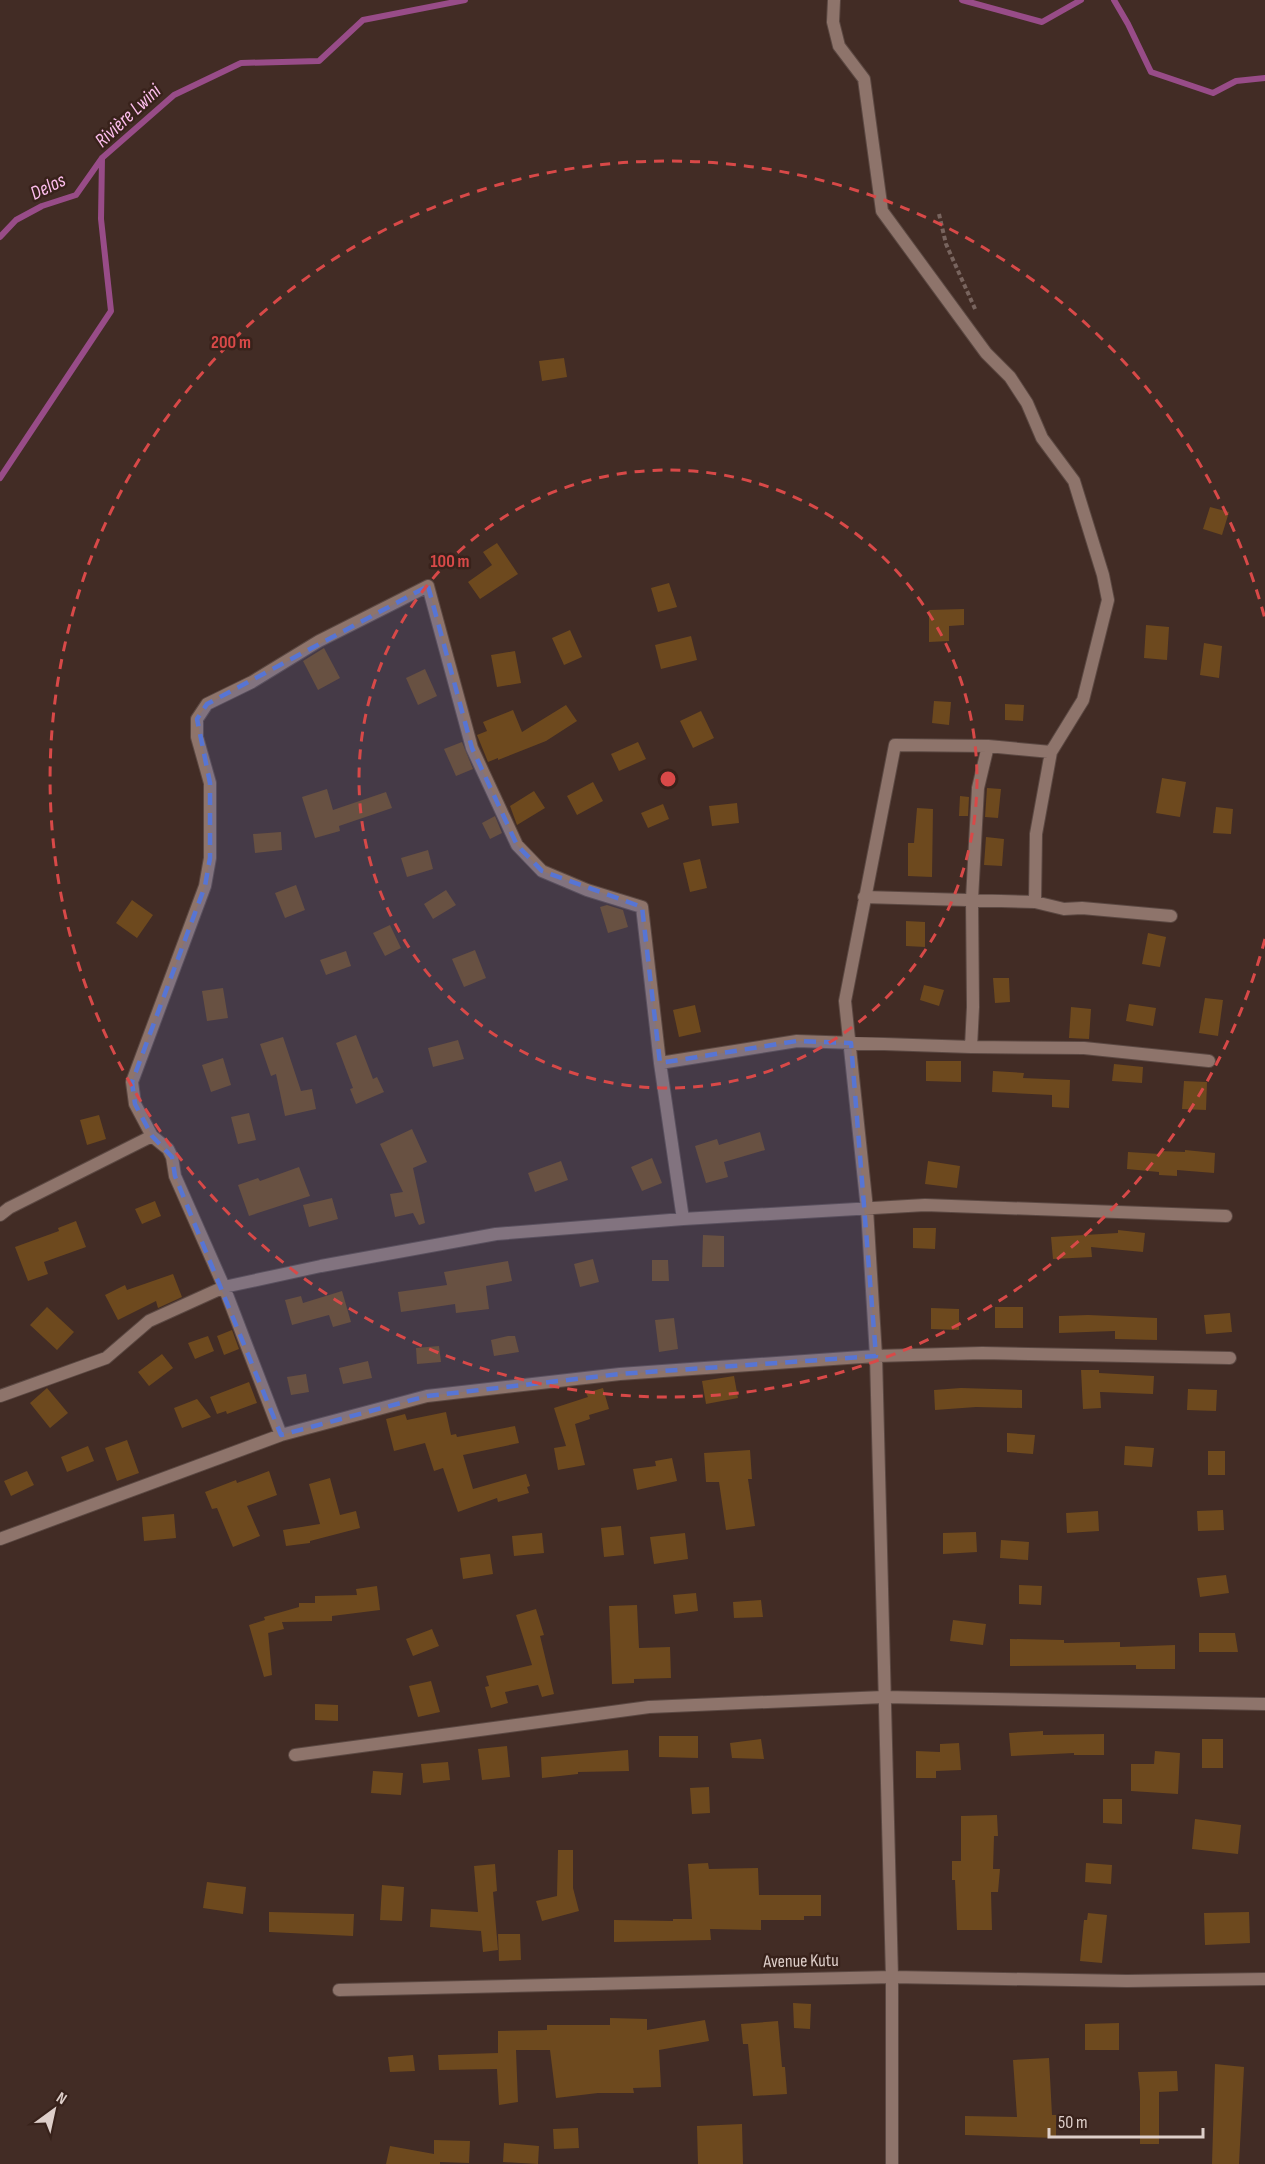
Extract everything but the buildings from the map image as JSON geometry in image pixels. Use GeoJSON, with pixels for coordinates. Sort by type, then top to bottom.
{"type":"FeatureCollection","features":[{"type":"Feature","properties":{"kind":"street"},"geometry":{"type":"LineString","coordinates":[[834,0],[833,22],[839,46],[864,79],[882,211],[986,353],[1010,377],[1028,403],[1042,438],[1074,481],[1103,575],[1108,600],[1083,700],[1051,752],[1036,834],[1035,902]]}},
{"type":"Feature","properties":{"kind":"street"},"geometry":{"type":"LineString","coordinates":[[281,1435],[224,1287],[175,1176],[172,1157],[168,1149],[152,1136],[135,1104],[132,1082],[205,886],[210,858],[210,783],[197,737],[197,719],[207,704],[252,682],[319,641],[428,586],[472,748],[517,845],[542,871],[587,890],[642,907],[660,1063],[683,1220]]}},
{"type":"Feature","properties":{"kind":"street"},"geometry":{"type":"LineString","coordinates":[[892,2164],[892,1977],[876,1356],[867,1209],[845,1001],[895,745],[988,746],[1051,752]]}},
{"type":"Feature","properties":{"kind":"street"},"geometry":{"type":"LineString","coordinates":[[971,1047],[972,899],[978,788],[988,746]]}},
{"type":"Feature","properties":{"kind":"street"},"geometry":{"type":"LineString","coordinates":[[864,897],[1035,902],[1064,909],[1082,908],[1171,916]]}},
{"type":"Feature","properties":{"kind":"street"},"geometry":{"type":"LineString","coordinates":[[660,1063],[797,1041],[1084,1048],[1209,1061]]}},
{"type":"Feature","properties":{"kind":"street"},"geometry":{"type":"LineString","coordinates":[[0,1215],[9,1208],[152,1136]]}},
{"type":"Feature","properties":{"kind":"street"},"geometry":{"type":"LineString","coordinates":[[0,1396],[106,1358],[149,1322],[224,1287],[321,1266],[496,1234],[925,1205],[1226,1216]]}},
{"type":"Feature","properties":{"kind":"street"},"geometry":{"type":"LineString","coordinates":[[0,1539],[281,1435],[427,1396],[620,1374],[876,1356],[982,1353],[1230,1358]]}},
{"type":"Feature","properties":{"kind":"street"},"geometry":{"type":"LineString","coordinates":[[295,1755],[649,1707],[884,1697],[1265,1704]]}},
{"type":"Feature","properties":{"kind":"street","name":"Avenue Kutu"},"geometry":{"type":"LineString","coordinates":[[339,1989],[892,1977],[1127,1981],[1265,1979]]}},
{"type":"Feature","properties":{"kind":"path"},"geometry":{"type":"LineString","coordinates":[[939,214],[946,244],[976,312]]}},
{"type":"Feature","properties":{"kind":"highlighted area"},"geometry":{"type":"Polygon","coordinates":[[[428,586],[472,748],[517,845],[542,871],[642,907],[660,1063],[797,1041],[851,1043],[876,1356],[620,1374],[427,1396],[281,1435],[175,1176],[172,1157],[152,1136],[135,1104],[132,1082],[205,886],[210,858],[210,783],[197,719],[207,704],[428,586]]]}},
{"type":"Feature","properties":{"kind":"waterway","name":"Rivière Lwini"},"geometry":{"type":"LineString","coordinates":[[0,237],[16,220],[42,206],[76,195],[102,158],[174,95],[241,63],[319,61],[363,20],[465,0]]}},
{"type":"Feature","properties":{"kind":"waterway","name":"Rivière Lwini"},"geometry":{"type":"LineString","coordinates":[[962,0],[1042,22],[1081,0]]}},
{"type":"Feature","properties":{"kind":"waterway","name":"Rivière Lwini"},"geometry":{"type":"LineString","coordinates":[[1114,0],[1151,72],[1213,93],[1236,81],[1265,78]]}},
{"type":"Feature","properties":{"kind":"waterway","name":"Rivière Lwini"},"geometry":{"type":"LineString","coordinates":[[0,478],[111,311],[101,219],[102,158]]}},
{"type":"Feature","properties":{"kind":"water label","name":"Delos"},"geometry":{"type":"Point","coordinates":[48,187]}}]}
